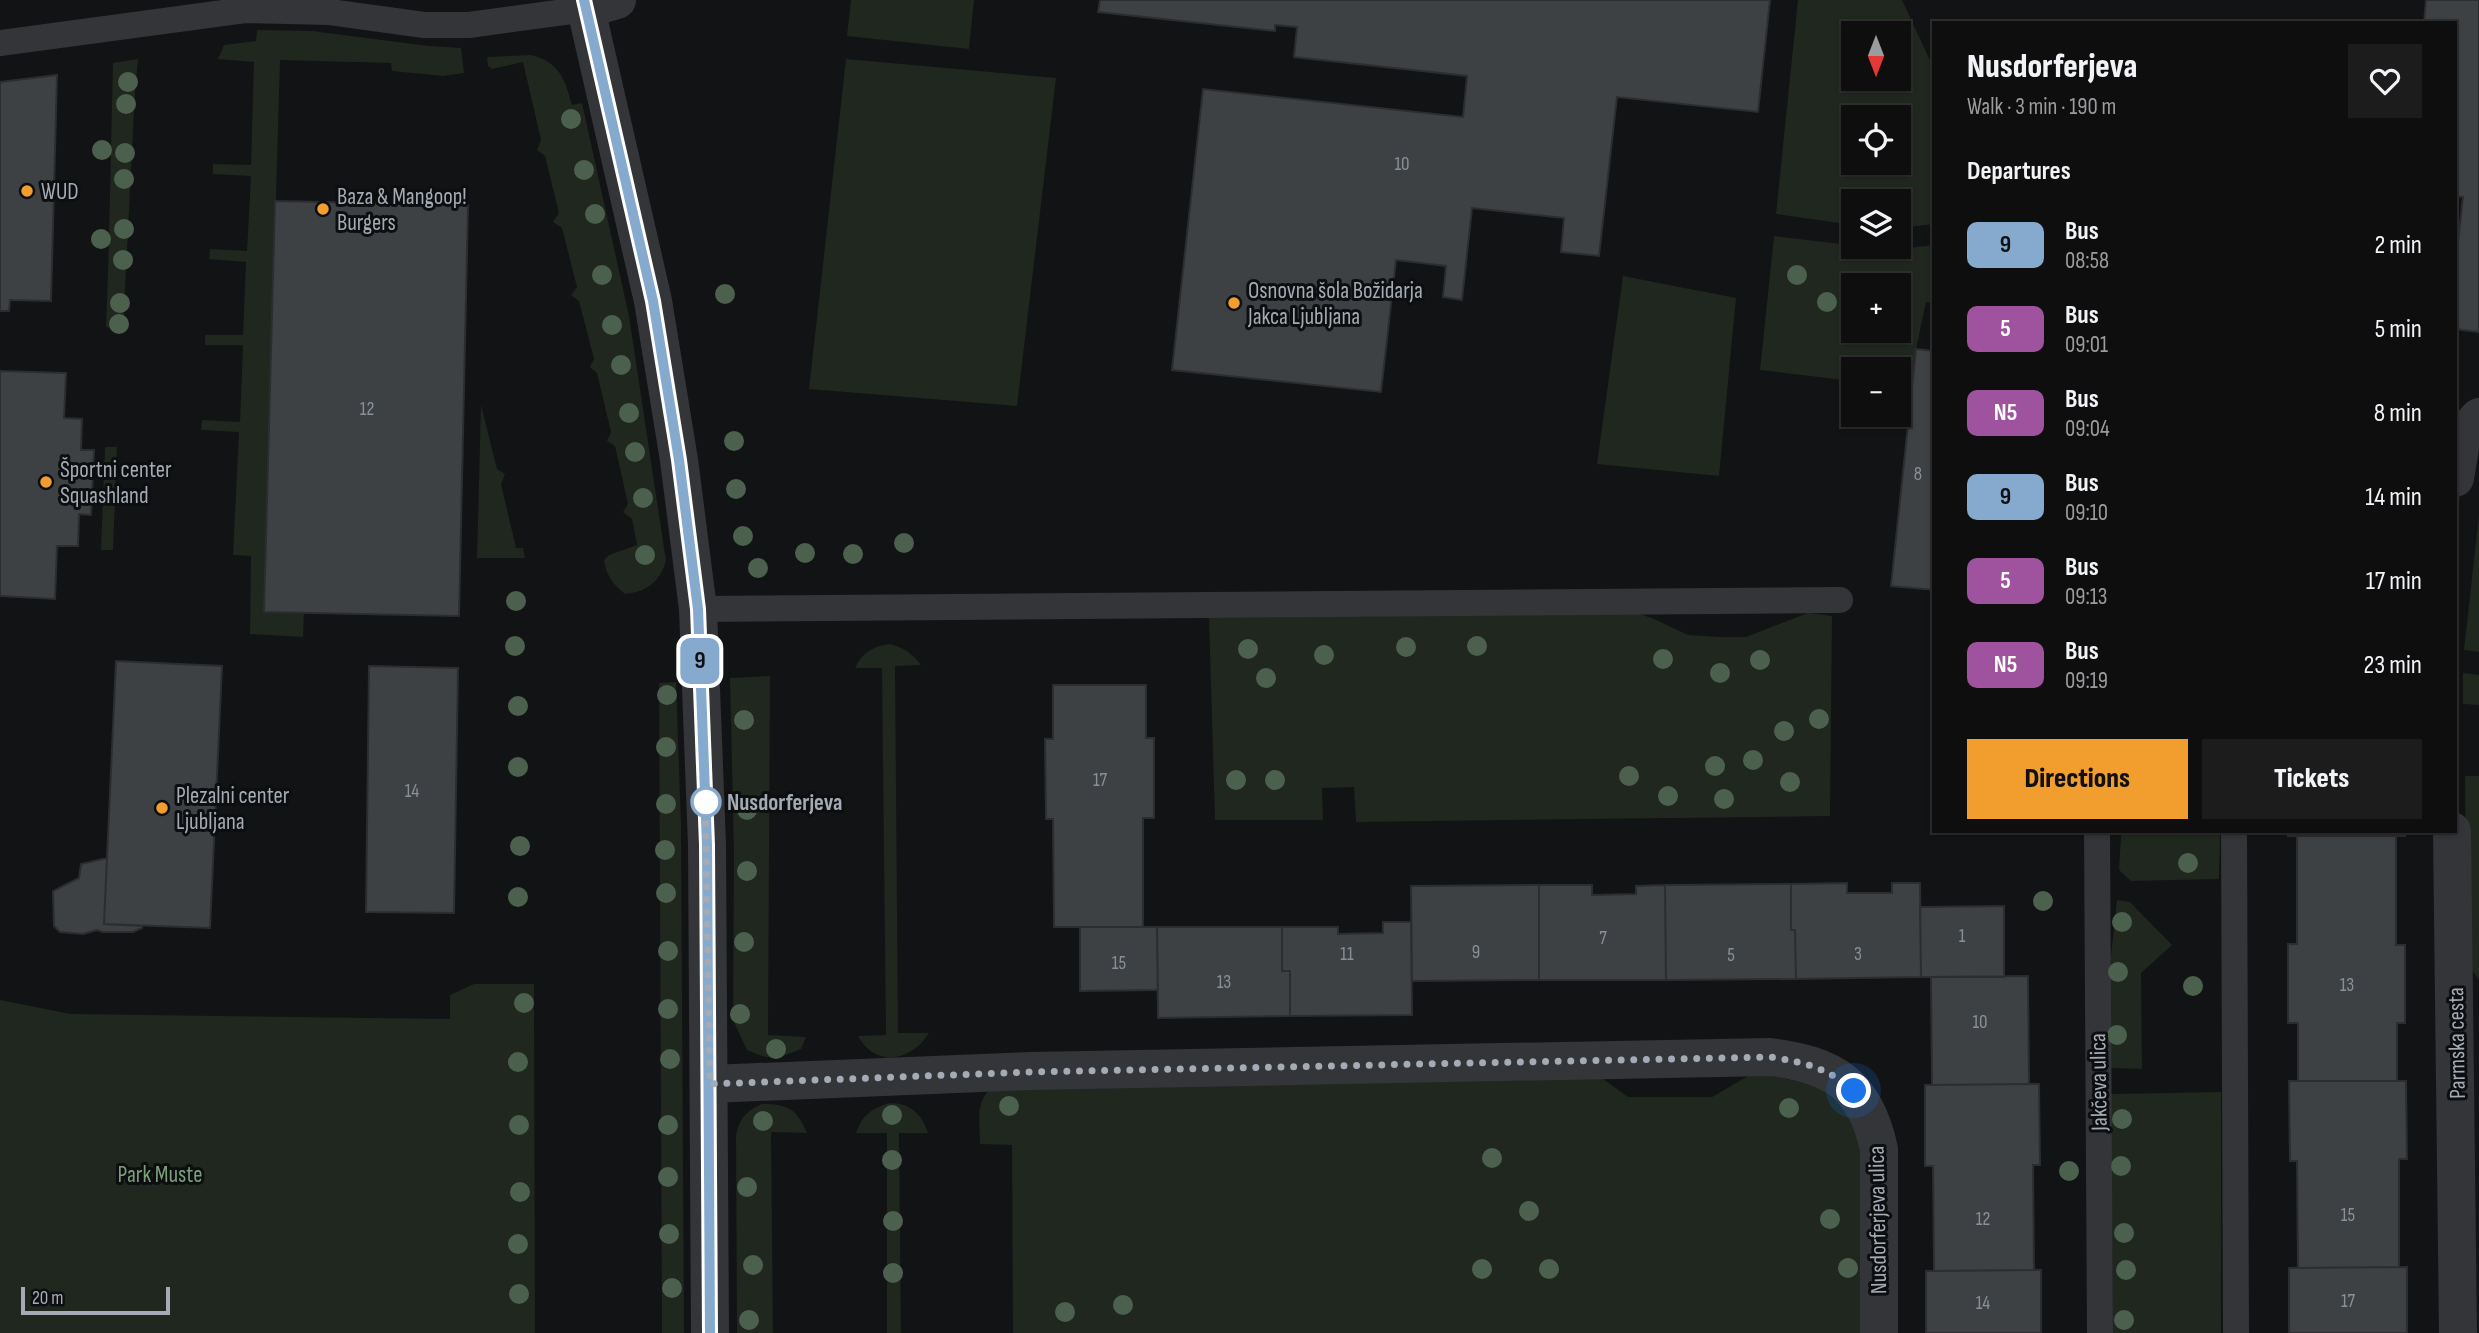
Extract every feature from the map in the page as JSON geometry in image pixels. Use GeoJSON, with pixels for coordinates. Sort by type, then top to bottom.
{"type":"FeatureCollection","features":[{"type":"Feature","properties":{"kind":"street"},"geometry":{"type":"LineString","coordinates":[[596,3],[653,301],[677,448],[698,609],[707,845],[710,1333]]}},
{"type":"Feature","properties":{"kind":"street"},"geometry":{"type":"LineString","coordinates":[[2457,466],[2462,436],[2479,417]]}},
{"type":"Feature","properties":{"kind":"street","name":"Parmska cesta"},"geometry":{"type":"LineString","coordinates":[[2452,833],[2469,1255],[2458,1333]]}},
{"type":"Feature","properties":{"kind":"street","name":"Nusdorferjeva ulica"},"geometry":{"type":"LineString","coordinates":[[710,1084],[1044,1071],[1770,1057],[1802,1062],[1817,1066],[1848,1086],[1862,1101],[1875,1128],[1879,1149],[1879,1333]]}},
{"type":"Feature","properties":{"kind":"lane"},"geometry":{"type":"LineString","coordinates":[[0,43],[245,10],[330,12],[424,24],[469,25],[596,3]]}},
{"type":"Feature","properties":{"kind":"lane"},"geometry":{"type":"LineString","coordinates":[[698,609],[1840,600]]}},
{"type":"Feature","properties":{"kind":"lane","name":"Jakčeva ulica"},"geometry":{"type":"LineString","coordinates":[[2097,833],[2100,1333]]}},
{"type":"Feature","properties":{"kind":"lane"},"geometry":{"type":"LineString","coordinates":[[2234,833],[2236,1333]]}},
{"type":"Feature","properties":{"kind":"green space"},"geometry":{"type":"Polygon","coordinates":[[[851,0],[974,0],[969,49],[847,36],[851,0]]]}},
{"type":"Feature","properties":{"kind":"green space"},"geometry":{"type":"Polygon","coordinates":[[[1798,0],[1902,0],[1932,65],[1932,224],[1911,227],[1911,189],[1841,189],[1841,223],[1776,214],[1798,0]]]}},
{"type":"Feature","properties":{"kind":"green space"},"geometry":{"type":"Polygon","coordinates":[[[257,30],[312,31],[461,48],[464,73],[443,76],[392,71],[391,63],[280,60],[264,611],[304,613],[303,637],[250,634],[251,556],[233,555],[239,432],[201,430],[202,420],[240,422],[243,345],[205,345],[205,335],[243,335],[246,262],[209,259],[210,249],[247,251],[251,176],[213,174],[213,164],[251,165],[254,62],[218,59],[224,45],[256,41],[257,30]]]}},
{"type":"Feature","properties":{"kind":"green space"},"geometry":{"type":"Polygon","coordinates":[[[530,55],[548,62],[559,72],[572,105],[582,103],[629,316],[666,561],[660,575],[651,585],[633,593],[625,594],[617,587],[605,566],[604,560],[609,555],[637,545],[632,519],[623,512],[628,504],[615,446],[607,441],[611,432],[597,373],[590,367],[594,359],[579,301],[571,295],[577,287],[562,228],[553,222],[559,213],[545,156],[537,150],[541,140],[523,62],[492,69],[488,66],[487,57],[530,55]]]}},
{"type":"Feature","properties":{"kind":"green space"},"geometry":{"type":"Polygon","coordinates":[[[138,59],[123,329],[106,327],[109,242],[91,242],[91,236],[109,235],[111,154],[93,153],[93,148],[111,148],[113,63],[138,59]]]}},
{"type":"Feature","properties":{"kind":"green space"},"geometry":{"type":"Polygon","coordinates":[[[846,59],[1056,78],[1017,406],[809,389],[846,59]]]}},
{"type":"Feature","properties":{"kind":"green space"},"geometry":{"type":"Polygon","coordinates":[[[1774,236],[1841,244],[1841,259],[1911,259],[1911,248],[1932,245],[1932,303],[1926,302],[1911,387],[1911,357],[1841,357],[1841,380],[1760,370],[1774,236]]]}},
{"type":"Feature","properties":{"kind":"green space"},"geometry":{"type":"Polygon","coordinates":[[[1623,276],[1736,298],[1719,476],[1597,464],[1623,276]]]}},
{"type":"Feature","properties":{"kind":"green space"},"geometry":{"type":"Polygon","coordinates":[[[481,405],[497,469],[505,474],[501,484],[516,548],[523,548],[525,558],[477,558],[481,405]]]}},
{"type":"Feature","properties":{"kind":"green space"},"geometry":{"type":"Polygon","coordinates":[[[105,447],[117,447],[113,550],[101,550],[105,447]]]}},
{"type":"Feature","properties":{"kind":"green space"},"geometry":{"type":"Polygon","coordinates":[[[2479,515],[2479,652],[2464,650],[2479,515]]]}},
{"type":"Feature","properties":{"kind":"green space"},"geometry":{"type":"Polygon","coordinates":[[[1636,613],[1688,635],[1720,637],[1746,637],[1808,613],[1832,616],[1830,816],[1356,822],[1354,787],[1322,788],[1323,820],[1215,820],[1209,618],[1636,613]]]}},
{"type":"Feature","properties":{"kind":"green space"},"geometry":{"type":"Polygon","coordinates":[[[890,644],[907,652],[921,665],[895,666],[898,1033],[929,1033],[913,1050],[903,1055],[883,1057],[865,1046],[858,1036],[886,1035],[882,668],[855,668],[869,651],[890,644]]]}},
{"type":"Feature","properties":{"kind":"green space"},"geometry":{"type":"Polygon","coordinates":[[[2463,673],[2479,675],[2479,705],[2463,704],[2463,673]]]}},
{"type":"Feature","properties":{"kind":"green space"},"geometry":{"type":"Polygon","coordinates":[[[770,676],[768,1035],[806,1037],[801,1049],[774,1057],[747,1050],[733,1020],[734,853],[730,678],[770,676]]]}},
{"type":"Feature","properties":{"kind":"green space"},"geometry":{"type":"Polygon","coordinates":[[[676,682],[681,824],[684,1333],[662,1333],[659,683],[676,682]]]}},
{"type":"Feature","properties":{"kind":"green space"},"geometry":{"type":"Polygon","coordinates":[[[2465,776],[2479,776],[2479,980],[2471,969],[2467,947],[2465,776]]]}},
{"type":"Feature","properties":{"kind":"green space"},"geometry":{"type":"Polygon","coordinates":[[[2121,835],[2220,835],[2219,879],[2131,881],[2119,870],[2121,835]]]}},
{"type":"Feature","properties":{"kind":"green space"},"geometry":{"type":"Polygon","coordinates":[[[2117,900],[2130,902],[2172,945],[2141,973],[2142,1069],[2110,1068],[2110,965],[2117,900]]]}},
{"type":"Feature","properties":{"kind":"green space","name":"Park Muste"},"geometry":{"type":"Polygon","coordinates":[[[474,984],[534,984],[535,1333],[0,1333],[0,1000],[71,1014],[450,1019],[450,995],[474,984]]]}},
{"type":"Feature","properties":{"kind":"green space"},"geometry":{"type":"Polygon","coordinates":[[[1755,1072],[1817,1086],[1843,1106],[1860,1134],[1866,1333],[1013,1333],[1012,1145],[980,1144],[981,1106],[993,1086],[1599,1076],[1628,1097],[1712,1097],[1755,1072]]]}},
{"type":"Feature","properties":{"kind":"green space"},"geometry":{"type":"Polygon","coordinates":[[[2221,1092],[2221,1333],[2113,1333],[2111,1094],[2221,1092]]]}},
{"type":"Feature","properties":{"kind":"green space"},"geometry":{"type":"Polygon","coordinates":[[[890,1103],[909,1107],[922,1120],[928,1133],[899,1133],[901,1333],[887,1333],[887,1133],[856,1133],[868,1113],[890,1103]]]}},
{"type":"Feature","properties":{"kind":"green space"},"geometry":{"type":"Polygon","coordinates":[[[762,1104],[779,1105],[795,1113],[807,1133],[771,1132],[773,1333],[737,1333],[736,1136],[744,1116],[762,1104]]]}},
{"type":"Feature","properties":{"kind":"building"},"geometry":{"type":"Polygon","coordinates":[[[1100,0],[1770,0],[1758,112],[1617,97],[1599,256],[1561,252],[1564,218],[1472,208],[1462,300],[1443,297],[1446,266],[1396,260],[1381,392],[1172,370],[1203,89],[1463,117],[1467,76],[1294,57],[1297,27],[1275,25],[1275,31],[1098,12],[1100,0]]]}},
{"type":"Feature","properties":{"kind":"building"},"geometry":{"type":"Polygon","coordinates":[[[2426,0],[2479,0],[2479,332],[2457,329],[2457,250],[2463,197],[2457,196],[2457,21],[2424,21],[2426,0]]]}},
{"type":"Feature","properties":{"kind":"building","name":"WUD"},"geometry":{"type":"Polygon","coordinates":[[[57,75],[51,301],[10,300],[9,311],[0,311],[0,82],[57,75]]]}},
{"type":"Feature","properties":{"kind":"building"},"geometry":{"type":"Polygon","coordinates":[[[275,201],[468,205],[459,616],[264,612],[275,201]]]}},
{"type":"Feature","properties":{"kind":"building"},"geometry":{"type":"Polygon","coordinates":[[[1916,349],[1932,351],[1932,590],[1891,586],[1908,427],[1911,427],[1916,349]]]}},
{"type":"Feature","properties":{"kind":"building","name":"Športni center Squashland"},"geometry":{"type":"Polygon","coordinates":[[[0,371],[66,373],[64,418],[82,419],[81,450],[94,450],[91,515],[79,514],[78,546],[57,546],[55,599],[0,596],[0,371]]]}},
{"type":"Feature","properties":{"kind":"building","name":"Plezalni center Ljubljana"},"geometry":{"type":"Polygon","coordinates":[[[116,661],[222,666],[210,928],[104,924],[116,661]]]}},
{"type":"Feature","properties":{"kind":"building"},"geometry":{"type":"Polygon","coordinates":[[[369,666],[458,668],[454,913],[366,912],[369,666]]]}},
{"type":"Feature","properties":{"kind":"building"},"geometry":{"type":"Polygon","coordinates":[[[1053,685],[1146,685],[1146,738],[1154,738],[1154,818],[1143,818],[1143,927],[1054,927],[1053,819],[1046,819],[1045,739],[1053,739],[1053,685]]]}},
{"type":"Feature","properties":{"kind":"building"},"geometry":{"type":"Polygon","coordinates":[[[2288,833],[2405,833],[2405,836],[2288,836],[2288,833]]]}},
{"type":"Feature","properties":{"kind":"building"},"geometry":{"type":"Polygon","coordinates":[[[2297,836],[2396,836],[2396,945],[2405,945],[2405,1023],[2397,1023],[2397,1081],[2298,1081],[2298,1023],[2288,1023],[2288,944],[2297,944],[2297,836]]]}},
{"type":"Feature","properties":{"kind":"building"},"geometry":{"type":"Polygon","coordinates":[[[107,858],[104,924],[142,928],[133,932],[60,932],[54,926],[53,891],[79,878],[81,864],[107,858]]]}},
{"type":"Feature","properties":{"kind":"building"},"geometry":{"type":"Polygon","coordinates":[[[1847,883],[1847,893],[1892,893],[1892,883],[1920,883],[1921,977],[1796,979],[1795,930],[1791,930],[1791,884],[1847,883]]]}},
{"type":"Feature","properties":{"kind":"building"},"geometry":{"type":"Polygon","coordinates":[[[1791,884],[1791,930],[1795,930],[1796,979],[1666,980],[1665,885],[1791,884]]]}},
{"type":"Feature","properties":{"kind":"building"},"geometry":{"type":"Polygon","coordinates":[[[1539,885],[1592,885],[1592,895],[1636,894],[1636,886],[1665,885],[1666,980],[1539,980],[1539,885]]]}},
{"type":"Feature","properties":{"kind":"building"},"geometry":{"type":"Polygon","coordinates":[[[1539,885],[1539,980],[1412,981],[1411,886],[1539,885]]]}},
{"type":"Feature","properties":{"kind":"building"},"geometry":{"type":"Polygon","coordinates":[[[2004,906],[2004,977],[1921,977],[1920,907],[2004,906]]]}},
{"type":"Feature","properties":{"kind":"building"},"geometry":{"type":"Polygon","coordinates":[[[1383,922],[1411,922],[1412,1015],[1290,1016],[1290,971],[1282,971],[1282,927],[1338,927],[1338,934],[1383,933],[1383,922]]]}},
{"type":"Feature","properties":{"kind":"building"},"geometry":{"type":"Polygon","coordinates":[[[1080,927],[1157,927],[1158,990],[1080,991],[1080,927]]]}},
{"type":"Feature","properties":{"kind":"building"},"geometry":{"type":"Polygon","coordinates":[[[1157,927],[1282,927],[1282,971],[1290,971],[1290,1016],[1158,1018],[1157,927]]]}},
{"type":"Feature","properties":{"kind":"building"},"geometry":{"type":"Polygon","coordinates":[[[2028,976],[2029,1084],[1932,1085],[1931,977],[2028,976]]]}},
{"type":"Feature","properties":{"kind":"building"},"geometry":{"type":"Polygon","coordinates":[[[2289,1081],[2406,1081],[2407,1159],[2399,1159],[2399,1267],[2298,1268],[2297,1161],[2290,1161],[2289,1081]]]}},
{"type":"Feature","properties":{"kind":"building"},"geometry":{"type":"Polygon","coordinates":[[[2039,1084],[2040,1165],[2033,1165],[2034,1270],[1934,1271],[1933,1166],[1925,1166],[1925,1085],[2039,1084]]]}},
{"type":"Feature","properties":{"kind":"building"},"geometry":{"type":"Polygon","coordinates":[[[2407,1267],[2407,1333],[2289,1333],[2289,1268],[2407,1267]]]}},
{"type":"Feature","properties":{"kind":"building"},"geometry":{"type":"Polygon","coordinates":[[[2041,1270],[2041,1333],[1926,1333],[1926,1271],[2041,1270]]]}},
{"type":"Feature","properties":{"kind":"bus line","name":"9"},"geometry":{"type":"LineString","coordinates":[[584,0],[653,301],[679,460],[698,609],[707,845],[710,1333]]}},
{"type":"Feature","properties":{"kind":"place","name":"WUD"},"geometry":{"type":"Point","coordinates":[27,191]}},
{"type":"Feature","properties":{"kind":"place","name":"Baza & Mangoop! Burgers"},"geometry":{"type":"Point","coordinates":[323,209]}},
{"type":"Feature","properties":{"kind":"place","name":"Osnovna šola Božidarja Jakca Ljubljana"},"geometry":{"type":"Point","coordinates":[1234,303]}},
{"type":"Feature","properties":{"kind":"place","name":"Športni center Squashland"},"geometry":{"type":"Point","coordinates":[46,482]}},
{"type":"Feature","properties":{"kind":"place","name":"Nusdorferjeva"},"geometry":{"type":"Point","coordinates":[706,802]}},
{"type":"Feature","properties":{"kind":"place","name":"Plezalni center Ljubljana"},"geometry":{"type":"Point","coordinates":[162,808]}},
{"type":"Feature","properties":{"kind":"route"},"geometry":{"type":"LineString","coordinates":[[706,802],[705,794],[710,1084],[1031,1072],[1770,1057],[1817,1066],[1854,1091]]}}]}
